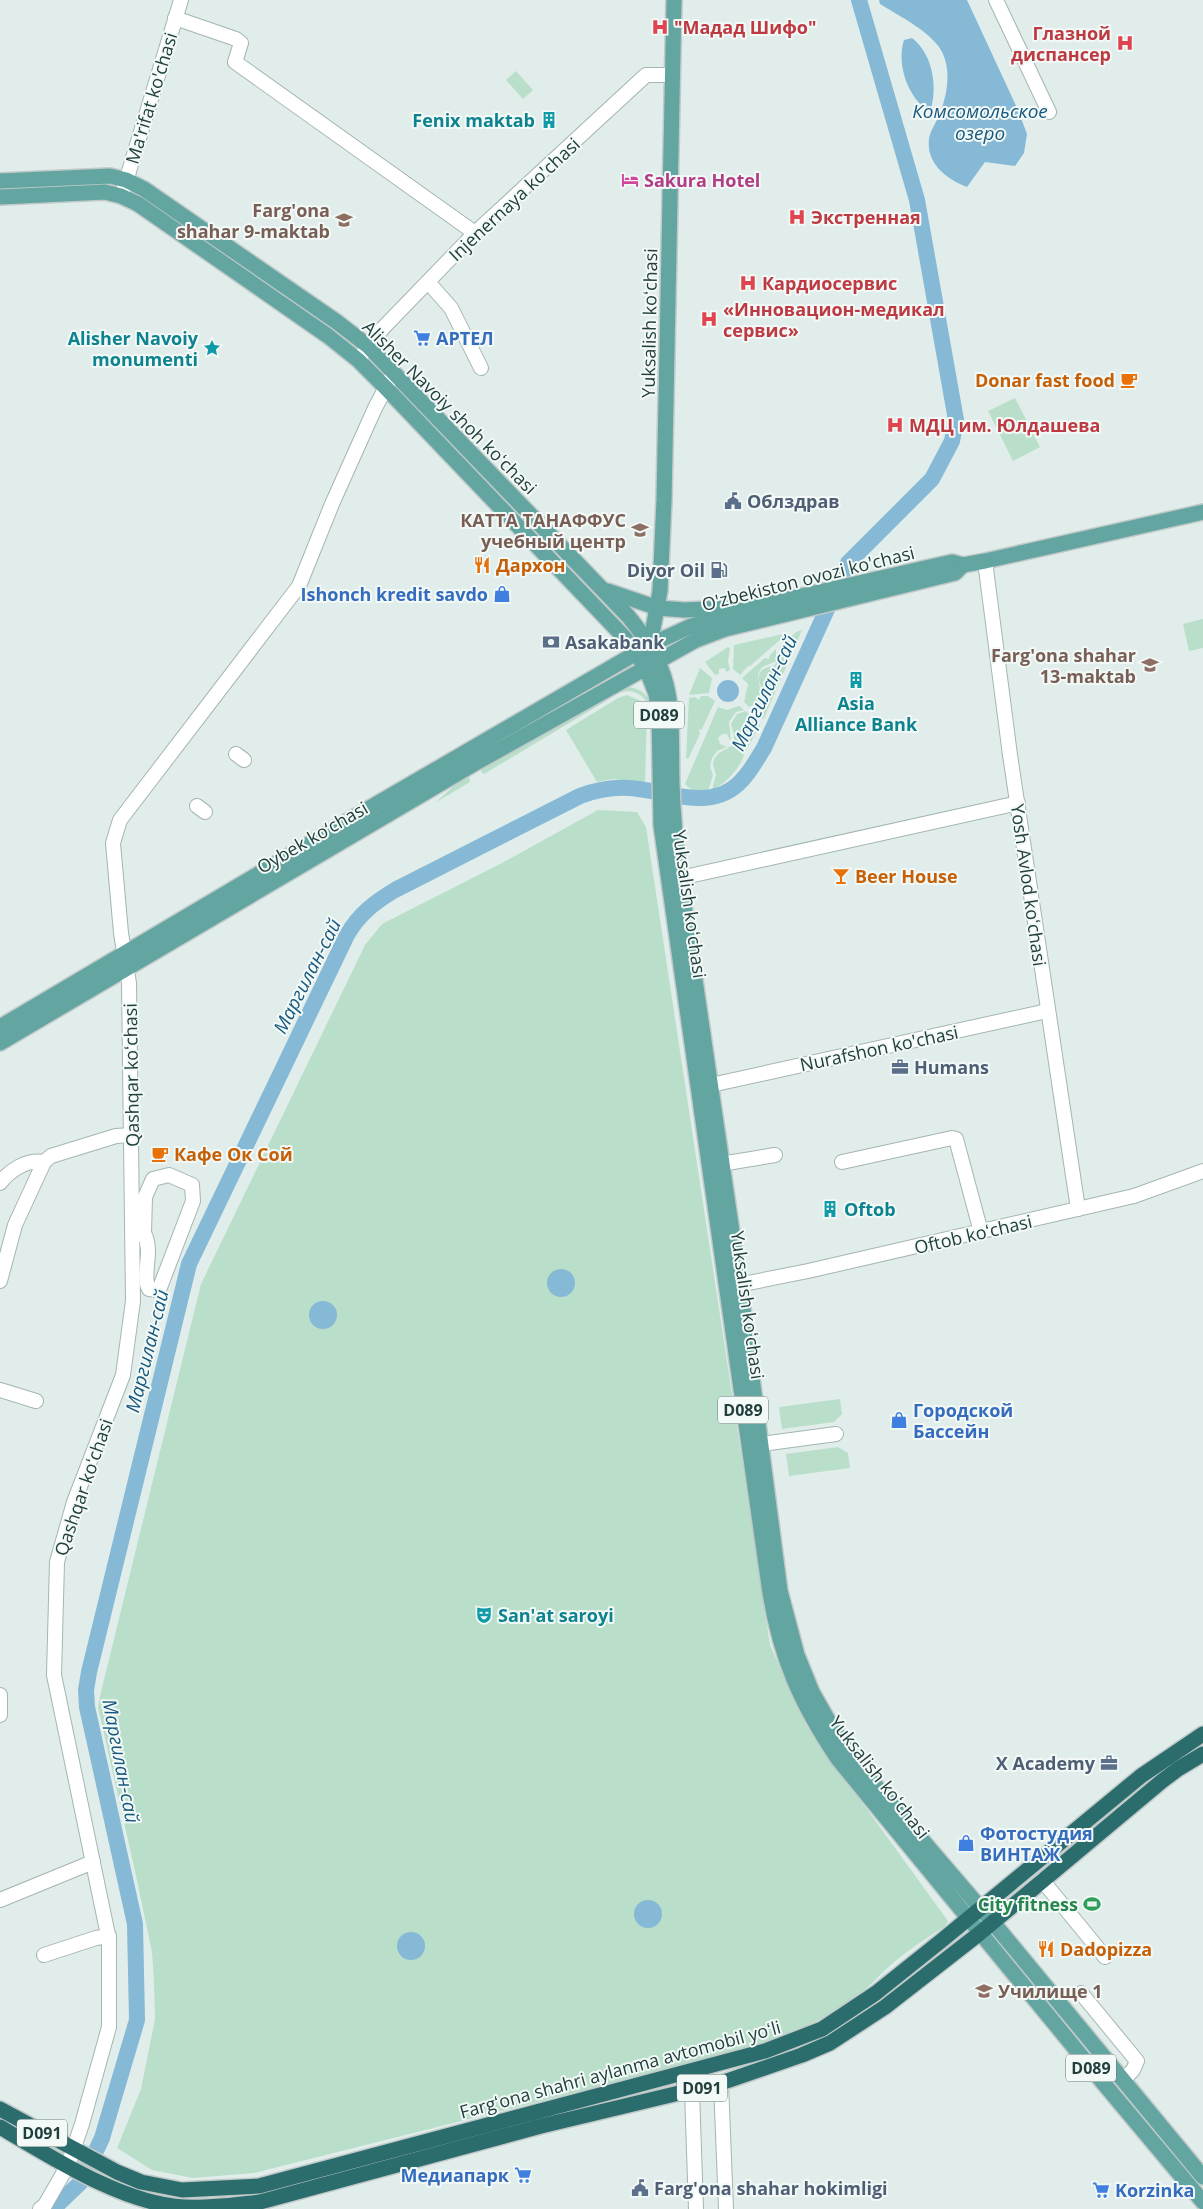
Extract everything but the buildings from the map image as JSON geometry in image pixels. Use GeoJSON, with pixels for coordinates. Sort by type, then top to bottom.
{"type":"FeatureCollection","features":[{"type":"Feature","properties":{"kind":"highway","name":"Fargʻona shahri aylanma avtomobil yoʻli"},"geometry":{"type":"LineString","coordinates":[[0,2127],[72,2168],[111,2188],[138,2198],[182,2208],[260,2202],[794,2041],[822,2029],[846,2015],[912,1965],[1141,1776],[1203,1734]]}},
{"type":"Feature","properties":{"kind":"highway","name":"Fargʻona shahri aylanma avtomobil yoʻli"},"geometry":{"type":"LineString","coordinates":[[0,2109],[117,2172],[141,2182],[182,2190],[259,2186],[502,2129],[692,2091],[721,2083],[802,2055],[830,2043],[885,2007],[980,1933],[1162,1781],[1203,1754]]}},
{"type":"Feature","properties":{"kind":"main road","name":"Yuksalish koʻchasi"},"geometry":{"type":"LineString","coordinates":[[650,645],[658,608],[664,500],[674,0]]}},
{"type":"Feature","properties":{"kind":"main road","name":"Alisher Navoiy shoh koʻchasi"},"geometry":{"type":"LineString","coordinates":[[0,181],[110,176],[126,180],[144,189],[329,316],[368,346],[628,616],[650,645],[652,664]]}},
{"type":"Feature","properties":{"kind":"main road","name":"Alisher Navoiy shoh koʻchasi"},"geometry":{"type":"LineString","coordinates":[[0,197],[105,192],[121,196],[138,204],[297,314],[358,360],[625,638],[637,653]]}},
{"type":"Feature","properties":{"kind":"main road","name":"O'zbekiston ovozi ko'chasi"},"geometry":{"type":"LineString","coordinates":[[652,664],[696,640],[725,630],[815,607],[852,592],[955,573],[963,565],[1203,512]]}},
{"type":"Feature","properties":{"kind":"main road"},"geometry":{"type":"LineString","coordinates":[[602,589],[634,602],[658,608],[685,610],[748,608]]}},
{"type":"Feature","properties":{"kind":"main road","name":"O'zbekiston ovozi ko'chasi"},"geometry":{"type":"LineString","coordinates":[[637,653],[690,627],[748,608],[827,591],[852,592]]}},
{"type":"Feature","properties":{"kind":"main road","name":"Yuksalish koʻchasi"},"geometry":{"type":"LineString","coordinates":[[637,653],[652,664],[659,713],[667,825],[733,1287],[780,1591],[797,1655],[812,1692],[829,1722],[863,1772],[992,1922]]}},
{"type":"Feature","properties":{"kind":"main road","name":"Oybek ko‘chasi"},"geometry":{"type":"LineString","coordinates":[[0,1027],[124,952],[637,653]]}},
{"type":"Feature","properties":{"kind":"main road","name":"Oybek ko‘chasi"},"geometry":{"type":"LineString","coordinates":[[0,1043],[469,767],[652,664]]}},
{"type":"Feature","properties":{"kind":"main road","name":"Yuksalish koʻchasi"},"geometry":{"type":"LineString","coordinates":[[667,825],[680,878],[711,1085],[770,1593],[775,1624],[785,1660],[801,1699],[818,1730],[838,1759],[980,1933]]}},
{"type":"Feature","properties":{"kind":"main road","name":"D089"},"geometry":{"type":"LineString","coordinates":[[992,1922],[1203,2178]]}},
{"type":"Feature","properties":{"kind":"main road","name":"D089"},"geometry":{"type":"LineString","coordinates":[[980,1933],[1203,2202]]}},
{"type":"Feature","properties":{"kind":"main road"},"geometry":{"type":"LineString","coordinates":[[182,2190],[182,2208]]}},
{"type":"Feature","properties":{"kind":"street","name":"Ma'rifat ko'chasi"},"geometry":{"type":"LineString","coordinates":[[121,196],[181,0]]}},
{"type":"Feature","properties":{"kind":"street"},"geometry":{"type":"LineString","coordinates":[[996,0],[1049,112]]}},
{"type":"Feature","properties":{"kind":"street"},"geometry":{"type":"LineString","coordinates":[[175,18],[236,39],[240,43],[235,62],[475,233]]}},
{"type":"Feature","properties":{"kind":"street","name":"Injenernaya ko'chasi"},"geometry":{"type":"LineString","coordinates":[[358,360],[368,346],[475,233],[646,75],[672,74]]}},
{"type":"Feature","properties":{"kind":"street"},"geometry":{"type":"LineString","coordinates":[[428,282],[451,308],[481,368]]}},
{"type":"Feature","properties":{"kind":"street","name":"Qashqar koʻchasi"},"geometry":{"type":"LineString","coordinates":[[40,2209],[72,2168],[79,2152],[109,2027],[109,1936],[54,1675],[57,1562],[74,1502],[123,1375],[134,1301],[138,1234],[132,1135],[129,993],[114,843],[120,820],[300,586],[332,504],[375,408],[394,373]]}},
{"type":"Feature","properties":{"kind":"street","name":"Yosh Avlod koʻchasi"},"geometry":{"type":"LineString","coordinates":[[985,561],[1047,1011],[1078,1209]]}},
{"type":"Feature","properties":{"kind":"street"},"geometry":{"type":"LineString","coordinates":[[680,878],[849,834],[1018,803]]}},
{"type":"Feature","properties":{"kind":"street","name":"Nurafshon ko'chasi"},"geometry":{"type":"LineString","coordinates":[[711,1085],[1047,1011]]}},
{"type":"Feature","properties":{"kind":"street"},"geometry":{"type":"LineString","coordinates":[[0,1281],[15,1225],[44,1162],[51,1156],[116,1136],[132,1135]]}},
{"type":"Feature","properties":{"kind":"street"},"geometry":{"type":"LineString","coordinates":[[842,1162],[956,1139],[981,1232]]}},
{"type":"Feature","properties":{"kind":"street"},"geometry":{"type":"LineString","coordinates":[[721,1164],[775,1155]]}},
{"type":"Feature","properties":{"kind":"street"},"geometry":{"type":"LineString","coordinates":[[0,1183],[12,1170],[33,1161],[44,1162]]}},
{"type":"Feature","properties":{"kind":"street","name":"Oftob koʻchasi"},"geometry":{"type":"LineString","coordinates":[[733,1287],[1134,1196],[1203,1171]]}},
{"type":"Feature","properties":{"kind":"street"},"geometry":{"type":"LineString","coordinates":[[169,1175],[192,1185],[194,1201],[159,1290],[149,1289],[146,1284],[149,1253],[148,1240],[138,1234],[145,1197],[153,1179],[169,1175]]}},
{"type":"Feature","properties":{"kind":"street"},"geometry":{"type":"LineString","coordinates":[[0,1390],[36,1400]]}},
{"type":"Feature","properties":{"kind":"street"},"geometry":{"type":"LineString","coordinates":[[769,1443],[836,1434]]}},
{"type":"Feature","properties":{"kind":"street"},"geometry":{"type":"LineString","coordinates":[[0,1695],[0,1715]]}},
{"type":"Feature","properties":{"kind":"street"},"geometry":{"type":"LineString","coordinates":[[0,1900],[93,1862]]}},
{"type":"Feature","properties":{"kind":"street"},"geometry":{"type":"LineString","coordinates":[[1042,1880],[1105,1958]]}},
{"type":"Feature","properties":{"kind":"street"},"geometry":{"type":"LineString","coordinates":[[44,1955],[96,1938],[109,1936]]}},
{"type":"Feature","properties":{"kind":"street"},"geometry":{"type":"LineString","coordinates":[[1081,1993],[1137,2061],[1133,2070],[1123,2080]]}},
{"type":"Feature","properties":{"kind":"street"},"geometry":{"type":"LineString","coordinates":[[721,2083],[726,2209]]}},
{"type":"Feature","properties":{"kind":"street"},"geometry":{"type":"LineString","coordinates":[[692,2091],[696,2209]]}},
{"type":"Feature","properties":{"kind":"green space"},"geometry":{"type":"Polygon","coordinates":[[[516,71],[533,90],[523,99],[506,80],[516,71]]]}},
{"type":"Feature","properties":{"kind":"green space"},"geometry":{"type":"Polygon","coordinates":[[[1015,398],[1040,447],[1013,461],[988,411],[1015,398]]]}},
{"type":"Feature","properties":{"kind":"green space"},"geometry":{"type":"Polygon","coordinates":[[[1203,619],[1203,648],[1189,651],[1183,624],[1203,619]]]}},
{"type":"Feature","properties":{"kind":"green space"},"geometry":{"type":"Polygon","coordinates":[[[802,630],[762,719],[750,709],[762,699],[763,695],[759,681],[761,671],[776,664],[780,654],[779,648],[796,632],[802,630]]]}},
{"type":"Feature","properties":{"kind":"green space"},"geometry":{"type":"Polygon","coordinates":[[[788,633],[748,666],[740,675],[733,669],[734,645],[788,633]]]}},
{"type":"Feature","properties":{"kind":"green space"},"geometry":{"type":"Polygon","coordinates":[[[728,647],[730,649],[728,661],[730,670],[726,672],[725,668],[719,669],[719,674],[715,675],[705,662],[728,647]]]}},
{"type":"Feature","properties":{"kind":"green space"},"geometry":{"type":"Polygon","coordinates":[[[776,649],[776,661],[762,667],[758,674],[761,698],[757,703],[749,707],[744,702],[748,684],[742,678],[765,658],[769,659],[776,649]]]}},
{"type":"Feature","properties":{"kind":"green space"},"geometry":{"type":"Polygon","coordinates":[[[700,668],[712,678],[709,693],[689,695],[700,668]]]}},
{"type":"Feature","properties":{"kind":"green space"},"geometry":{"type":"Polygon","coordinates":[[[624,687],[635,688],[643,692],[649,700],[651,710],[645,700],[637,693],[626,691],[614,695],[612,692],[624,687]]]}},
{"type":"Feature","properties":{"kind":"green space"},"geometry":{"type":"Polygon","coordinates":[[[607,694],[611,698],[484,774],[481,772],[482,769],[607,694]]]}},
{"type":"Feature","properties":{"kind":"green space"},"geometry":{"type":"Polygon","coordinates":[[[627,695],[641,701],[647,711],[645,783],[613,779],[597,782],[566,730],[618,698],[627,695]]]}},
{"type":"Feature","properties":{"kind":"green space"},"geometry":{"type":"Polygon","coordinates":[[[701,696],[708,696],[715,701],[702,729],[699,730],[700,734],[688,759],[686,758],[689,698],[695,697],[699,700],[701,696]]]}},
{"type":"Feature","properties":{"kind":"green space"},"geometry":{"type":"Polygon","coordinates":[[[739,706],[744,710],[736,712],[729,722],[731,742],[727,734],[722,734],[718,738],[720,744],[727,747],[717,751],[712,758],[710,766],[713,775],[708,791],[693,791],[685,784],[718,707],[727,710],[739,706]]]}},
{"type":"Feature","properties":{"kind":"green space"},"geometry":{"type":"Polygon","coordinates":[[[746,711],[760,725],[746,751],[734,743],[731,724],[737,714],[746,711]]]}},
{"type":"Feature","properties":{"kind":"green space"},"geometry":{"type":"Polygon","coordinates":[[[733,745],[745,753],[736,770],[712,790],[716,775],[713,765],[714,759],[719,753],[733,745]]]}},
{"type":"Feature","properties":{"kind":"green space"},"geometry":{"type":"Polygon","coordinates":[[[469,777],[470,782],[435,803],[455,785],[469,777]]]}},
{"type":"Feature","properties":{"kind":"green space"},"geometry":{"type":"Polygon","coordinates":[[[598,810],[637,812],[646,827],[770,1645],[806,1725],[948,1921],[945,1926],[904,1954],[860,1994],[840,2008],[792,2032],[725,2055],[254,2173],[193,2178],[152,2170],[117,2148],[141,2089],[155,2019],[154,1982],[152,1952],[98,1707],[201,1284],[365,945],[382,924],[502,863],[598,810]]]}},
{"type":"Feature","properties":{"kind":"green space"},"geometry":{"type":"Polygon","coordinates":[[[840,1399],[842,1414],[834,1422],[782,1429],[779,1407],[840,1399]]]}},
{"type":"Feature","properties":{"kind":"green space"},"geometry":{"type":"Polygon","coordinates":[[[838,1447],[848,1453],[850,1468],[789,1476],[786,1454],[838,1447]]]}},
{"type":"Feature","properties":{"kind":"water","name":"Комсомольское озеро"},"geometry":{"type":"Polygon","coordinates":[[[879,0],[967,0],[1018,110],[1027,134],[1024,153],[1015,166],[985,162],[967,187],[945,175],[934,163],[929,148],[929,139],[941,111],[947,86],[946,62],[943,54],[932,39],[880,4],[879,0]]]}},
{"type":"Feature","properties":{"kind":"water"},"geometry":{"type":"Polygon","coordinates":[[[912,38],[925,53],[932,72],[934,93],[930,112],[922,106],[910,90],[903,70],[902,49],[904,40],[912,38]]]}},
{"type":"Feature","properties":{"kind":"water"},"geometry":{"type":"Polygon","coordinates":[[[728,680],[736,683],[739,691],[736,699],[728,702],[720,699],[717,691],[720,683],[728,680]]]}},
{"type":"Feature","properties":{"kind":"water"},"geometry":{"type":"Polygon","coordinates":[[[561,1269],[571,1273],[575,1283],[571,1293],[561,1297],[551,1293],[547,1283],[551,1273],[561,1269]]]}},
{"type":"Feature","properties":{"kind":"water"},"geometry":{"type":"Polygon","coordinates":[[[323,1301],[333,1305],[337,1315],[333,1325],[323,1329],[313,1325],[309,1315],[313,1305],[323,1301]]]}},
{"type":"Feature","properties":{"kind":"water"},"geometry":{"type":"Polygon","coordinates":[[[648,1900],[658,1904],[662,1914],[658,1924],[648,1928],[638,1924],[634,1914],[638,1904],[648,1900]]]}},
{"type":"Feature","properties":{"kind":"water"},"geometry":{"type":"Polygon","coordinates":[[[411,1932],[421,1936],[425,1946],[421,1956],[411,1960],[401,1956],[397,1946],[401,1936],[411,1932]]]}},
{"type":"Feature","properties":{"kind":"waterway","name":"Маргилан-сай"},"geometry":{"type":"LineString","coordinates":[[53,2209],[81,2182],[102,2138],[137,2020],[135,1924],[87,1707],[86,1690],[89,1672],[189,1264],[347,935],[368,909],[395,890],[580,796],[604,789],[623,788],[688,798],[703,798],[717,796],[730,790],[751,769],[764,748],[848,563],[932,479],[952,441],[956,420],[917,200],[859,0]]}},
{"type":"Feature","properties":{"kind":"place","name":"\"Мадад Шифо\""},"geometry":{"type":"Point","coordinates":[660,27]}},
{"type":"Feature","properties":{"kind":"place","name":"Глазной диспансер"},"geometry":{"type":"Point","coordinates":[1125,43]}},
{"type":"Feature","properties":{"kind":"place","name":"Fenix maktab"},"geometry":{"type":"Point","coordinates":[549,120]}},
{"type":"Feature","properties":{"kind":"place","name":"Sakura Hotel"},"geometry":{"type":"Point","coordinates":[630,180]}},
{"type":"Feature","properties":{"kind":"place","name":"Экстренная"},"geometry":{"type":"Point","coordinates":[797,217]}},
{"type":"Feature","properties":{"kind":"place","name":"Farg'ona shahar 9-maktab"},"geometry":{"type":"Point","coordinates":[344,220]}},
{"type":"Feature","properties":{"kind":"place","name":"Кардиосервис"},"geometry":{"type":"Point","coordinates":[748,283]}},
{"type":"Feature","properties":{"kind":"place","name":"«Инновацион-медикал сервис»"},"geometry":{"type":"Point","coordinates":[709,319]}},
{"type":"Feature","properties":{"kind":"place","name":"АРТЕЛ"},"geometry":{"type":"Point","coordinates":[422,338]}},
{"type":"Feature","properties":{"kind":"place","name":"Alisher Navoiy monumenti"},"geometry":{"type":"Point","coordinates":[212,348]}},
{"type":"Feature","properties":{"kind":"place","name":"Donar fast food"},"geometry":{"type":"Point","coordinates":[1129,380]}},
{"type":"Feature","properties":{"kind":"place","name":"МДЦ им. Юлдашева"},"geometry":{"type":"Point","coordinates":[895,425]}},
{"type":"Feature","properties":{"kind":"place","name":"Облздрав"},"geometry":{"type":"Point","coordinates":[733,501]}},
{"type":"Feature","properties":{"kind":"place","name":"КАТТА ТАНАФФУС учебный центр"},"geometry":{"type":"Point","coordinates":[640,530]}},
{"type":"Feature","properties":{"kind":"place","name":"Дархон"},"geometry":{"type":"Point","coordinates":[482,565]}},
{"type":"Feature","properties":{"kind":"place","name":"Diyor Oil"},"geometry":{"type":"Point","coordinates":[719,570]}},
{"type":"Feature","properties":{"kind":"place","name":"Ishonch kredit savdo"},"geometry":{"type":"Point","coordinates":[502,594]}},
{"type":"Feature","properties":{"kind":"place","name":"Asakabank"},"geometry":{"type":"Point","coordinates":[551,642]}},
{"type":"Feature","properties":{"kind":"place","name":"Farg'ona shahar 13-maktab"},"geometry":{"type":"Point","coordinates":[1150,665]}},
{"type":"Feature","properties":{"kind":"place","name":"Asia Alliance Bank"},"geometry":{"type":"Point","coordinates":[856,680]}},
{"type":"Feature","properties":{"kind":"place","name":"Beer House"},"geometry":{"type":"Point","coordinates":[841,876]}},
{"type":"Feature","properties":{"kind":"place","name":"Humans"},"geometry":{"type":"Point","coordinates":[900,1067]}},
{"type":"Feature","properties":{"kind":"place","name":"Кафе Ок Сой"},"geometry":{"type":"Point","coordinates":[160,1154]}},
{"type":"Feature","properties":{"kind":"place","name":"Oftob"},"geometry":{"type":"Point","coordinates":[830,1209]}},
{"type":"Feature","properties":{"kind":"place","name":"Городской Бассейн"},"geometry":{"type":"Point","coordinates":[899,1420]}},
{"type":"Feature","properties":{"kind":"place","name":"San'at saroyi"},"geometry":{"type":"Point","coordinates":[484,1615]}},
{"type":"Feature","properties":{"kind":"place","name":"X Academy"},"geometry":{"type":"Point","coordinates":[1109,1763]}},
{"type":"Feature","properties":{"kind":"place","name":"Фотостудия ВИНТАЖ"},"geometry":{"type":"Point","coordinates":[966,1843]}},
{"type":"Feature","properties":{"kind":"place","name":"City fitness"},"geometry":{"type":"Point","coordinates":[1092,1904]}},
{"type":"Feature","properties":{"kind":"place","name":"Dadopizza"},"geometry":{"type":"Point","coordinates":[1046,1949]}},
{"type":"Feature","properties":{"kind":"place","name":"Училище 1"},"geometry":{"type":"Point","coordinates":[984,1991]}},
{"type":"Feature","properties":{"kind":"place","name":"Медиапарк"},"geometry":{"type":"Point","coordinates":[523,2175]}},
{"type":"Feature","properties":{"kind":"place","name":"Farg'ona shahar hokimligi"},"geometry":{"type":"Point","coordinates":[640,2188]}},
{"type":"Feature","properties":{"kind":"place","name":"Korzinka"},"geometry":{"type":"Point","coordinates":[1101,2190]}}]}
